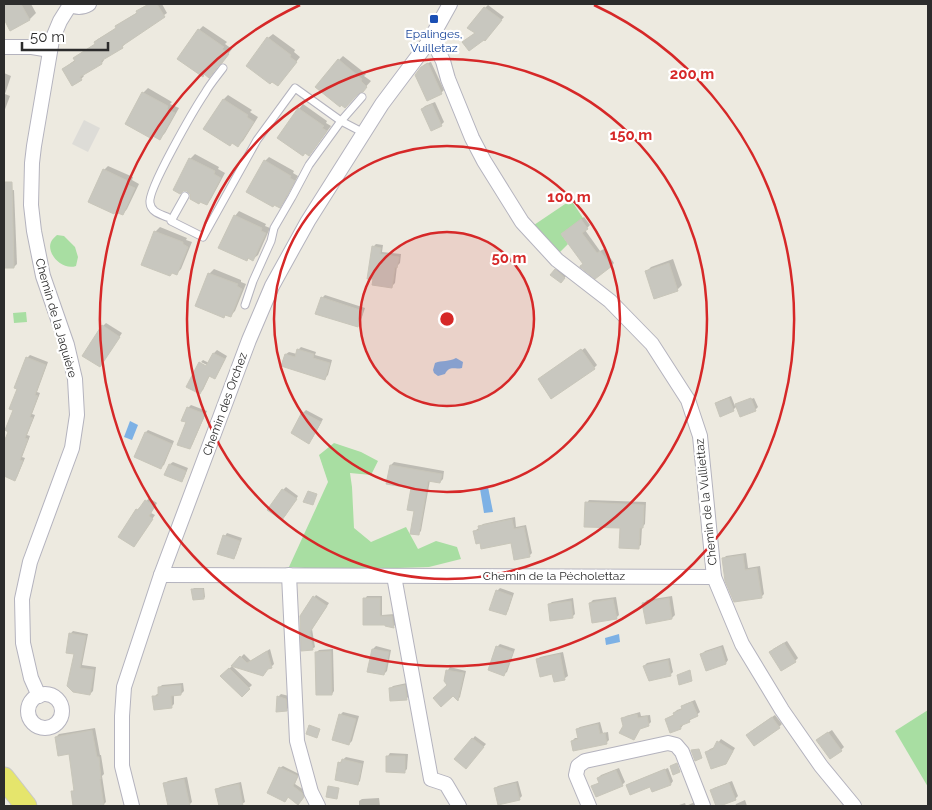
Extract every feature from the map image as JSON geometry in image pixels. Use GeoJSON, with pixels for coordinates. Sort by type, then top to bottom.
{"type":"FeatureCollection","features":[{"type":"Feature","properties":{"kind":"main road"},"geometry":{"type":"LineString","coordinates":[[4,778],[26,806]]}},
{"type":"Feature","properties":{"kind":"street"},"geometry":{"type":"LineString","coordinates":[[69,4],[76,7],[89,4]]}},
{"type":"Feature","properties":{"kind":"street","name":"Chemin de la Jaquière"},"geometry":{"type":"LineString","coordinates":[[39,696],[32,678],[24,643],[22,599],[30,562],[72,448],[77,415],[75,379],[67,345],[43,276],[34,231],[31,205],[32,163],[50,50],[54,34],[69,4]]}},
{"type":"Feature","properties":{"kind":"street","name":"Chemin des Orchez"},"geometry":{"type":"LineString","coordinates":[[132,806],[122,766],[124,687],[161,575],[249,340],[265,301],[308,221],[386,98],[430,40],[450,4]]}},
{"type":"Feature","properties":{"kind":"street","name":"Chemin de la Vulliettaz"},"geometry":{"type":"LineString","coordinates":[[430,40],[443,61],[448,79],[472,138],[522,222],[557,260],[610,301],[652,344],[688,400],[700,436],[714,577],[742,644],[782,710],[821,766],[854,806]]}},
{"type":"Feature","properties":{"kind":"street"},"geometry":{"type":"LineString","coordinates":[[4,47],[32,47],[50,50]]}},
{"type":"Feature","properties":{"kind":"street","name":"Chemin de la Pécholettaz"},"geometry":{"type":"LineString","coordinates":[[161,575],[714,577]]}},
{"type":"Feature","properties":{"kind":"street"},"geometry":{"type":"LineString","coordinates":[[289,575],[297,741],[311,792],[318,806]]}},
{"type":"Feature","properties":{"kind":"street"},"geometry":{"type":"LineString","coordinates":[[394,576],[431,779],[446,784],[459,806]]}},
{"type":"Feature","properties":{"kind":"street"},"geometry":{"type":"LineString","coordinates":[[589,806],[576,775],[578,766],[585,761],[668,743],[676,745],[682,752],[703,806]]}},
{"type":"Feature","properties":{"kind":"lane"},"geometry":{"type":"LineString","coordinates":[[167,217],[152,210],[149,198],[158,175],[204,94],[223,68]]}},
{"type":"Feature","properties":{"kind":"lane"},"geometry":{"type":"LineString","coordinates":[[185,196],[171,221],[203,237],[258,140],[295,88],[341,121],[364,133]]}},
{"type":"Feature","properties":{"kind":"lane"},"geometry":{"type":"LineString","coordinates":[[245,305],[252,281],[271,241],[274,228],[309,165],[341,121],[362,97]]}},
{"type":"Feature","properties":{"kind":"green space"},"geometry":{"type":"Polygon","coordinates":[[[571,200],[583,218],[561,234],[568,244],[558,254],[531,227],[571,200]]]}},
{"type":"Feature","properties":{"kind":"green space"},"geometry":{"type":"Polygon","coordinates":[[[57,235],[64,236],[75,247],[78,257],[76,266],[65,266],[53,256],[50,246],[51,241],[57,235]]]}},
{"type":"Feature","properties":{"kind":"green space"},"geometry":{"type":"Polygon","coordinates":[[[26,312],[27,322],[14,323],[13,313],[26,312]]]}},
{"type":"Feature","properties":{"kind":"green space"},"geometry":{"type":"Polygon","coordinates":[[[334,443],[361,452],[378,461],[371,475],[350,473],[354,528],[371,542],[406,527],[418,549],[436,541],[457,547],[461,559],[429,567],[336,570],[289,567],[328,482],[319,455],[334,443]]]}},
{"type":"Feature","properties":{"kind":"green space"},"geometry":{"type":"Polygon","coordinates":[[[928,710],[928,787],[895,731],[928,710]]]}},
{"type":"Feature","properties":{"kind":"shaded area"},"geometry":{"type":"Polygon","coordinates":[[[84,120],[100,128],[88,152],[72,144],[84,120]]]}},
{"type":"Feature","properties":{"kind":"water"},"geometry":{"type":"Polygon","coordinates":[[[456,358],[463,362],[462,368],[450,369],[445,374],[438,376],[434,373],[435,363],[456,358]]]}},
{"type":"Feature","properties":{"kind":"water"},"geometry":{"type":"Polygon","coordinates":[[[130,421],[138,425],[132,440],[124,437],[130,421]]]}},
{"type":"Feature","properties":{"kind":"water"},"geometry":{"type":"Polygon","coordinates":[[[488,487],[493,512],[484,513],[480,489],[488,487]]]}},
{"type":"Feature","properties":{"kind":"water"},"geometry":{"type":"Polygon","coordinates":[[[619,634],[620,642],[606,645],[605,638],[619,634]]]}},
{"type":"Feature","properties":{"kind":"building"},"geometry":{"type":"Polygon","coordinates":[[[4,4],[21,4],[30,20],[10,31],[4,19],[4,4]]]}},
{"type":"Feature","properties":{"kind":"building"},"geometry":{"type":"Polygon","coordinates":[[[149,4],[157,4],[165,17],[122,46],[123,48],[101,61],[102,64],[80,77],[82,80],[72,86],[62,69],[75,61],[73,58],[95,44],[94,42],[116,28],[115,26],[149,4]]]}},
{"type":"Feature","properties":{"kind":"building"},"geometry":{"type":"Polygon","coordinates":[[[484,7],[502,20],[485,41],[469,51],[462,42],[475,33],[467,28],[484,7]]]}},
{"type":"Feature","properties":{"kind":"building"},"geometry":{"type":"Polygon","coordinates":[[[198,29],[224,47],[222,49],[229,54],[209,78],[204,74],[203,77],[177,59],[198,29]]]}},
{"type":"Feature","properties":{"kind":"building"},"geometry":{"type":"Polygon","coordinates":[[[267,37],[291,55],[290,57],[297,62],[278,86],[272,82],[270,84],[246,66],[267,37]]]}},
{"type":"Feature","properties":{"kind":"building"},"geometry":{"type":"Polygon","coordinates":[[[338,59],[362,79],[361,81],[367,87],[345,108],[341,105],[340,107],[315,87],[338,59]]]}},
{"type":"Feature","properties":{"kind":"building"},"geometry":{"type":"Polygon","coordinates":[[[428,63],[442,94],[427,101],[415,75],[421,67],[428,63]]]}},
{"type":"Feature","properties":{"kind":"building"},"geometry":{"type":"Polygon","coordinates":[[[142,92],[168,106],[167,109],[175,113],[160,140],[153,136],[152,139],[125,124],[142,92]]]}},
{"type":"Feature","properties":{"kind":"building"},"geometry":{"type":"Polygon","coordinates":[[[223,99],[248,115],[247,117],[254,122],[238,147],[232,143],[230,146],[203,129],[223,99]]]}},
{"type":"Feature","properties":{"kind":"building"},"geometry":{"type":"Polygon","coordinates":[[[432,104],[442,126],[431,131],[421,109],[432,104]]]}},
{"type":"Feature","properties":{"kind":"building"},"geometry":{"type":"Polygon","coordinates":[[[298,108],[324,126],[322,128],[327,131],[309,156],[305,153],[303,156],[277,138],[298,108]]]}},
{"type":"Feature","properties":{"kind":"building"},"geometry":{"type":"Polygon","coordinates":[[[189,158],[215,171],[214,174],[221,178],[207,205],[200,202],[199,204],[190,199],[190,194],[187,191],[183,191],[180,194],[173,190],[189,158]]]}},
{"type":"Feature","properties":{"kind":"building"},"geometry":{"type":"Polygon","coordinates":[[[264,160],[291,176],[290,178],[295,181],[280,208],[274,205],[273,207],[246,192],[264,160]]]}},
{"type":"Feature","properties":{"kind":"building"},"geometry":{"type":"Polygon","coordinates":[[[103,169],[130,182],[128,185],[135,188],[123,215],[115,212],[114,214],[88,202],[103,169]]]}},
{"type":"Feature","properties":{"kind":"building"},"geometry":{"type":"Polygon","coordinates":[[[4,182],[12,182],[14,268],[4,268],[4,182]]]}},
{"type":"Feature","properties":{"kind":"building"},"geometry":{"type":"Polygon","coordinates":[[[234,215],[262,228],[261,231],[266,233],[253,261],[248,258],[247,261],[218,248],[234,215]]]}},
{"type":"Feature","properties":{"kind":"building"},"geometry":{"type":"Polygon","coordinates":[[[581,219],[588,229],[582,233],[597,253],[600,251],[612,266],[595,279],[580,267],[583,264],[561,234],[581,219]]]}},
{"type":"Feature","properties":{"kind":"building"},"geometry":{"type":"Polygon","coordinates":[[[154,231],[183,242],[188,247],[177,275],[172,273],[170,276],[141,265],[154,231]]]}},
{"type":"Feature","properties":{"kind":"building"},"geometry":{"type":"Polygon","coordinates":[[[372,246],[381,248],[380,254],[399,257],[397,268],[395,267],[392,288],[372,285],[373,279],[367,279],[372,246]]]}},
{"type":"Feature","properties":{"kind":"building"},"geometry":{"type":"Polygon","coordinates":[[[669,263],[678,291],[654,299],[645,271],[669,263]]]}},
{"type":"Feature","properties":{"kind":"building"},"geometry":{"type":"Polygon","coordinates":[[[555,269],[565,278],[561,283],[550,275],[555,269]]]}},
{"type":"Feature","properties":{"kind":"building"},"geometry":{"type":"Polygon","coordinates":[[[208,273],[238,284],[237,286],[242,289],[231,317],[225,315],[224,318],[195,306],[208,273]]]}},
{"type":"Feature","properties":{"kind":"building"},"geometry":{"type":"Polygon","coordinates":[[[321,297],[363,311],[358,327],[315,314],[321,297]]]}},
{"type":"Feature","properties":{"kind":"building"},"geometry":{"type":"Polygon","coordinates":[[[102,325],[120,337],[100,367],[82,356],[102,325]]]}},
{"type":"Feature","properties":{"kind":"building"},"geometry":{"type":"Polygon","coordinates":[[[297,349],[314,354],[313,358],[330,363],[325,380],[281,366],[285,354],[295,357],[297,349]]]}},
{"type":"Feature","properties":{"kind":"building"},"geometry":{"type":"Polygon","coordinates":[[[581,349],[595,369],[551,399],[538,379],[581,349]]]}},
{"type":"Feature","properties":{"kind":"building"},"geometry":{"type":"Polygon","coordinates":[[[213,353],[225,359],[215,379],[209,376],[200,394],[186,387],[199,362],[206,366],[213,353]]]}},
{"type":"Feature","properties":{"kind":"building"},"geometry":{"type":"Polygon","coordinates":[[[26,357],[46,365],[35,395],[38,396],[30,417],[33,418],[25,438],[28,439],[20,460],[23,461],[15,481],[4,476],[4,442],[8,432],[5,430],[13,410],[9,409],[17,389],[14,388],[26,357]]]}},
{"type":"Feature","properties":{"kind":"building"},"geometry":{"type":"Polygon","coordinates":[[[729,398],[734,411],[720,417],[715,403],[729,398]]]}},
{"type":"Feature","properties":{"kind":"building"},"geometry":{"type":"Polygon","coordinates":[[[751,398],[756,411],[740,417],[735,404],[751,398]]]}},
{"type":"Feature","properties":{"kind":"building"},"geometry":{"type":"Polygon","coordinates":[[[187,407],[205,414],[190,449],[177,445],[186,422],[181,421],[187,407]]]}},
{"type":"Feature","properties":{"kind":"building"},"geometry":{"type":"Polygon","coordinates":[[[302,412],[321,422],[309,444],[291,433],[302,412]]]}},
{"type":"Feature","properties":{"kind":"building"},"geometry":{"type":"Polygon","coordinates":[[[145,432],[172,444],[161,469],[134,457],[145,432]]]}},
{"type":"Feature","properties":{"kind":"building"},"geometry":{"type":"Polygon","coordinates":[[[169,464],[186,471],[182,482],[164,475],[169,464]]]}},
{"type":"Feature","properties":{"kind":"building"},"geometry":{"type":"Polygon","coordinates":[[[390,465],[442,474],[440,483],[428,481],[419,535],[410,534],[414,511],[407,510],[411,488],[386,484],[390,465]]]}},
{"type":"Feature","properties":{"kind":"building"},"geometry":{"type":"Polygon","coordinates":[[[282,489],[297,499],[282,520],[267,510],[282,489]]]}},
{"type":"Feature","properties":{"kind":"building"},"geometry":{"type":"Polygon","coordinates":[[[308,491],[317,494],[313,505],[303,502],[308,491]]]}},
{"type":"Feature","properties":{"kind":"building"},"geometry":{"type":"Polygon","coordinates":[[[145,500],[155,506],[149,516],[153,519],[134,547],[118,537],[136,509],[138,510],[145,500]]]}},
{"type":"Feature","properties":{"kind":"building"},"geometry":{"type":"Polygon","coordinates":[[[585,502],[644,505],[643,528],[640,528],[639,549],[619,548],[620,528],[584,527],[585,502]]]}},
{"type":"Feature","properties":{"kind":"building"},"geometry":{"type":"Polygon","coordinates":[[[512,519],[514,529],[524,527],[530,557],[514,560],[511,543],[481,549],[480,543],[476,544],[473,531],[479,530],[478,526],[512,519]]]}},
{"type":"Feature","properties":{"kind":"building"},"geometry":{"type":"Polygon","coordinates":[[[223,535],[240,541],[234,559],[217,554],[223,535]]]}},
{"type":"Feature","properties":{"kind":"building"},"geometry":{"type":"Polygon","coordinates":[[[743,555],[745,570],[757,568],[762,598],[734,602],[725,581],[722,558],[743,555]]]}},
{"type":"Feature","properties":{"kind":"building"},"geometry":{"type":"Polygon","coordinates":[[[191,589],[203,589],[204,599],[193,600],[191,589]]]}},
{"type":"Feature","properties":{"kind":"building"},"geometry":{"type":"Polygon","coordinates":[[[496,590],[512,596],[506,615],[489,610],[496,590]]]}},
{"type":"Feature","properties":{"kind":"building"},"geometry":{"type":"Polygon","coordinates":[[[313,596],[327,606],[310,632],[313,650],[301,651],[300,616],[313,596]]]}},
{"type":"Feature","properties":{"kind":"building"},"geometry":{"type":"Polygon","coordinates":[[[363,598],[380,598],[380,616],[392,616],[394,628],[385,625],[363,625],[363,598]]]}},
{"type":"Feature","properties":{"kind":"building"},"geometry":{"type":"Polygon","coordinates":[[[669,598],[672,619],[646,624],[642,603],[669,598]]]}},
{"type":"Feature","properties":{"kind":"building"},"geometry":{"type":"Polygon","coordinates":[[[613,599],[617,619],[592,623],[589,603],[613,599]]]}},
{"type":"Feature","properties":{"kind":"building"},"geometry":{"type":"Polygon","coordinates":[[[571,601],[573,618],[550,621],[548,604],[571,601]]]}},
{"type":"Feature","properties":{"kind":"building"},"geometry":{"type":"Polygon","coordinates":[[[69,633],[86,636],[80,668],[94,670],[90,695],[73,692],[67,686],[74,654],[66,653],[69,633]]]}},
{"type":"Feature","properties":{"kind":"building"},"geometry":{"type":"Polygon","coordinates":[[[784,643],[796,662],[781,671],[769,652],[784,643]]]}},
{"type":"Feature","properties":{"kind":"building"},"geometry":{"type":"Polygon","coordinates":[[[496,646],[513,652],[504,676],[488,670],[496,646]]]}},
{"type":"Feature","properties":{"kind":"building"},"geometry":{"type":"Polygon","coordinates":[[[721,647],[726,664],[706,671],[700,654],[721,647]]]}},
{"type":"Feature","properties":{"kind":"building"},"geometry":{"type":"Polygon","coordinates":[[[372,649],[389,652],[384,675],[367,672],[372,649]]]}},
{"type":"Feature","properties":{"kind":"building"},"geometry":{"type":"Polygon","coordinates":[[[267,651],[272,668],[268,669],[263,676],[231,666],[240,656],[247,663],[267,651]]]}},
{"type":"Feature","properties":{"kind":"building"},"geometry":{"type":"Polygon","coordinates":[[[331,651],[332,695],[316,695],[315,652],[331,651]]]}},
{"type":"Feature","properties":{"kind":"building"},"geometry":{"type":"Polygon","coordinates":[[[560,654],[565,680],[554,682],[552,674],[540,677],[536,659],[560,654]]]}},
{"type":"Feature","properties":{"kind":"building"},"geometry":{"type":"Polygon","coordinates":[[[668,660],[671,676],[649,681],[643,666],[668,660]]]}},
{"type":"Feature","properties":{"kind":"building"},"geometry":{"type":"Polygon","coordinates":[[[229,668],[250,689],[242,697],[220,676],[229,668]]]}},
{"type":"Feature","properties":{"kind":"building"},"geometry":{"type":"Polygon","coordinates":[[[446,670],[464,673],[458,701],[453,696],[441,707],[433,698],[447,685],[444,681],[446,670]]]}},
{"type":"Feature","properties":{"kind":"building"},"geometry":{"type":"Polygon","coordinates":[[[690,670],[692,681],[679,685],[677,675],[690,670]]]}},
{"type":"Feature","properties":{"kind":"building"},"geometry":{"type":"Polygon","coordinates":[[[181,685],[181,695],[171,696],[172,708],[154,710],[152,696],[158,696],[158,687],[181,685]]]}},
{"type":"Feature","properties":{"kind":"building"},"geometry":{"type":"Polygon","coordinates":[[[405,685],[407,700],[390,701],[389,688],[405,685]]]}},
{"type":"Feature","properties":{"kind":"building"},"geometry":{"type":"Polygon","coordinates":[[[277,696],[286,699],[287,711],[276,712],[277,696]]]}},
{"type":"Feature","properties":{"kind":"building"},"geometry":{"type":"Polygon","coordinates":[[[692,702],[698,716],[680,726],[681,729],[670,733],[665,719],[682,709],[681,706],[692,702]]]}},
{"type":"Feature","properties":{"kind":"building"},"geometry":{"type":"Polygon","coordinates":[[[339,714],[356,719],[349,745],[332,740],[339,714]]]}},
{"type":"Feature","properties":{"kind":"building"},"geometry":{"type":"Polygon","coordinates":[[[637,714],[638,718],[647,716],[649,726],[640,729],[634,740],[619,733],[623,726],[621,718],[637,714]]]}},
{"type":"Feature","properties":{"kind":"building"},"geometry":{"type":"Polygon","coordinates":[[[772,717],[780,728],[754,746],[746,735],[772,717]]]}},
{"type":"Feature","properties":{"kind":"building"},"geometry":{"type":"Polygon","coordinates":[[[598,724],[600,734],[605,733],[607,744],[573,751],[571,741],[578,739],[576,729],[598,724]]]}},
{"type":"Feature","properties":{"kind":"building"},"geometry":{"type":"Polygon","coordinates":[[[309,725],[320,729],[317,738],[306,734],[309,725]]]}},
{"type":"Feature","properties":{"kind":"building"},"geometry":{"type":"Polygon","coordinates":[[[92,730],[97,757],[99,757],[104,806],[73,806],[71,791],[74,791],[69,754],[58,756],[55,737],[92,730]]]}},
{"type":"Feature","properties":{"kind":"building"},"geometry":{"type":"Polygon","coordinates":[[[828,732],[842,751],[830,759],[816,740],[828,732]]]}},
{"type":"Feature","properties":{"kind":"building"},"geometry":{"type":"Polygon","coordinates":[[[472,738],[484,747],[466,769],[454,759],[472,738]]]}},
{"type":"Feature","properties":{"kind":"building"},"geometry":{"type":"Polygon","coordinates":[[[717,741],[733,751],[726,764],[711,769],[705,752],[713,749],[717,741]]]}},
{"type":"Feature","properties":{"kind":"building"},"geometry":{"type":"Polygon","coordinates":[[[699,749],[702,758],[695,761],[691,750],[699,749]]]}},
{"type":"Feature","properties":{"kind":"building"},"geometry":{"type":"Polygon","coordinates":[[[386,756],[405,756],[405,773],[386,772],[386,756]]]}},
{"type":"Feature","properties":{"kind":"building"},"geometry":{"type":"Polygon","coordinates":[[[342,759],[362,764],[358,785],[335,780],[338,762],[341,763],[342,759]]]}},
{"type":"Feature","properties":{"kind":"building"},"geometry":{"type":"Polygon","coordinates":[[[677,763],[680,772],[673,775],[670,766],[677,763]]]}},
{"type":"Feature","properties":{"kind":"building"},"geometry":{"type":"Polygon","coordinates":[[[279,767],[298,776],[293,786],[304,797],[298,805],[288,797],[285,802],[267,793],[279,767]]]}},
{"type":"Feature","properties":{"kind":"building"},"geometry":{"type":"Polygon","coordinates":[[[665,769],[671,785],[652,792],[650,787],[630,795],[626,785],[665,769]]]}},
{"type":"Feature","properties":{"kind":"building"},"geometry":{"type":"Polygon","coordinates":[[[616,770],[623,786],[596,797],[591,786],[599,783],[597,778],[616,770]]]}},
{"type":"Feature","properties":{"kind":"building"},"geometry":{"type":"Polygon","coordinates":[[[184,779],[190,806],[168,806],[163,783],[184,779]]]}},
{"type":"Feature","properties":{"kind":"building"},"geometry":{"type":"Polygon","coordinates":[[[516,783],[520,800],[498,805],[494,788],[516,783]]]}},
{"type":"Feature","properties":{"kind":"building"},"geometry":{"type":"Polygon","coordinates":[[[729,783],[736,800],[716,806],[710,790],[729,783]]]}},
{"type":"Feature","properties":{"kind":"building"},"geometry":{"type":"Polygon","coordinates":[[[239,784],[243,806],[219,806],[215,789],[239,784]]]}},
{"type":"Feature","properties":{"kind":"building"},"geometry":{"type":"Polygon","coordinates":[[[328,786],[339,788],[337,799],[326,797],[328,786]]]}},
{"type":"Feature","properties":{"kind":"place","name":"Epalinges, Vuilletaz"},"geometry":{"type":"Point","coordinates":[434,19]}}]}
